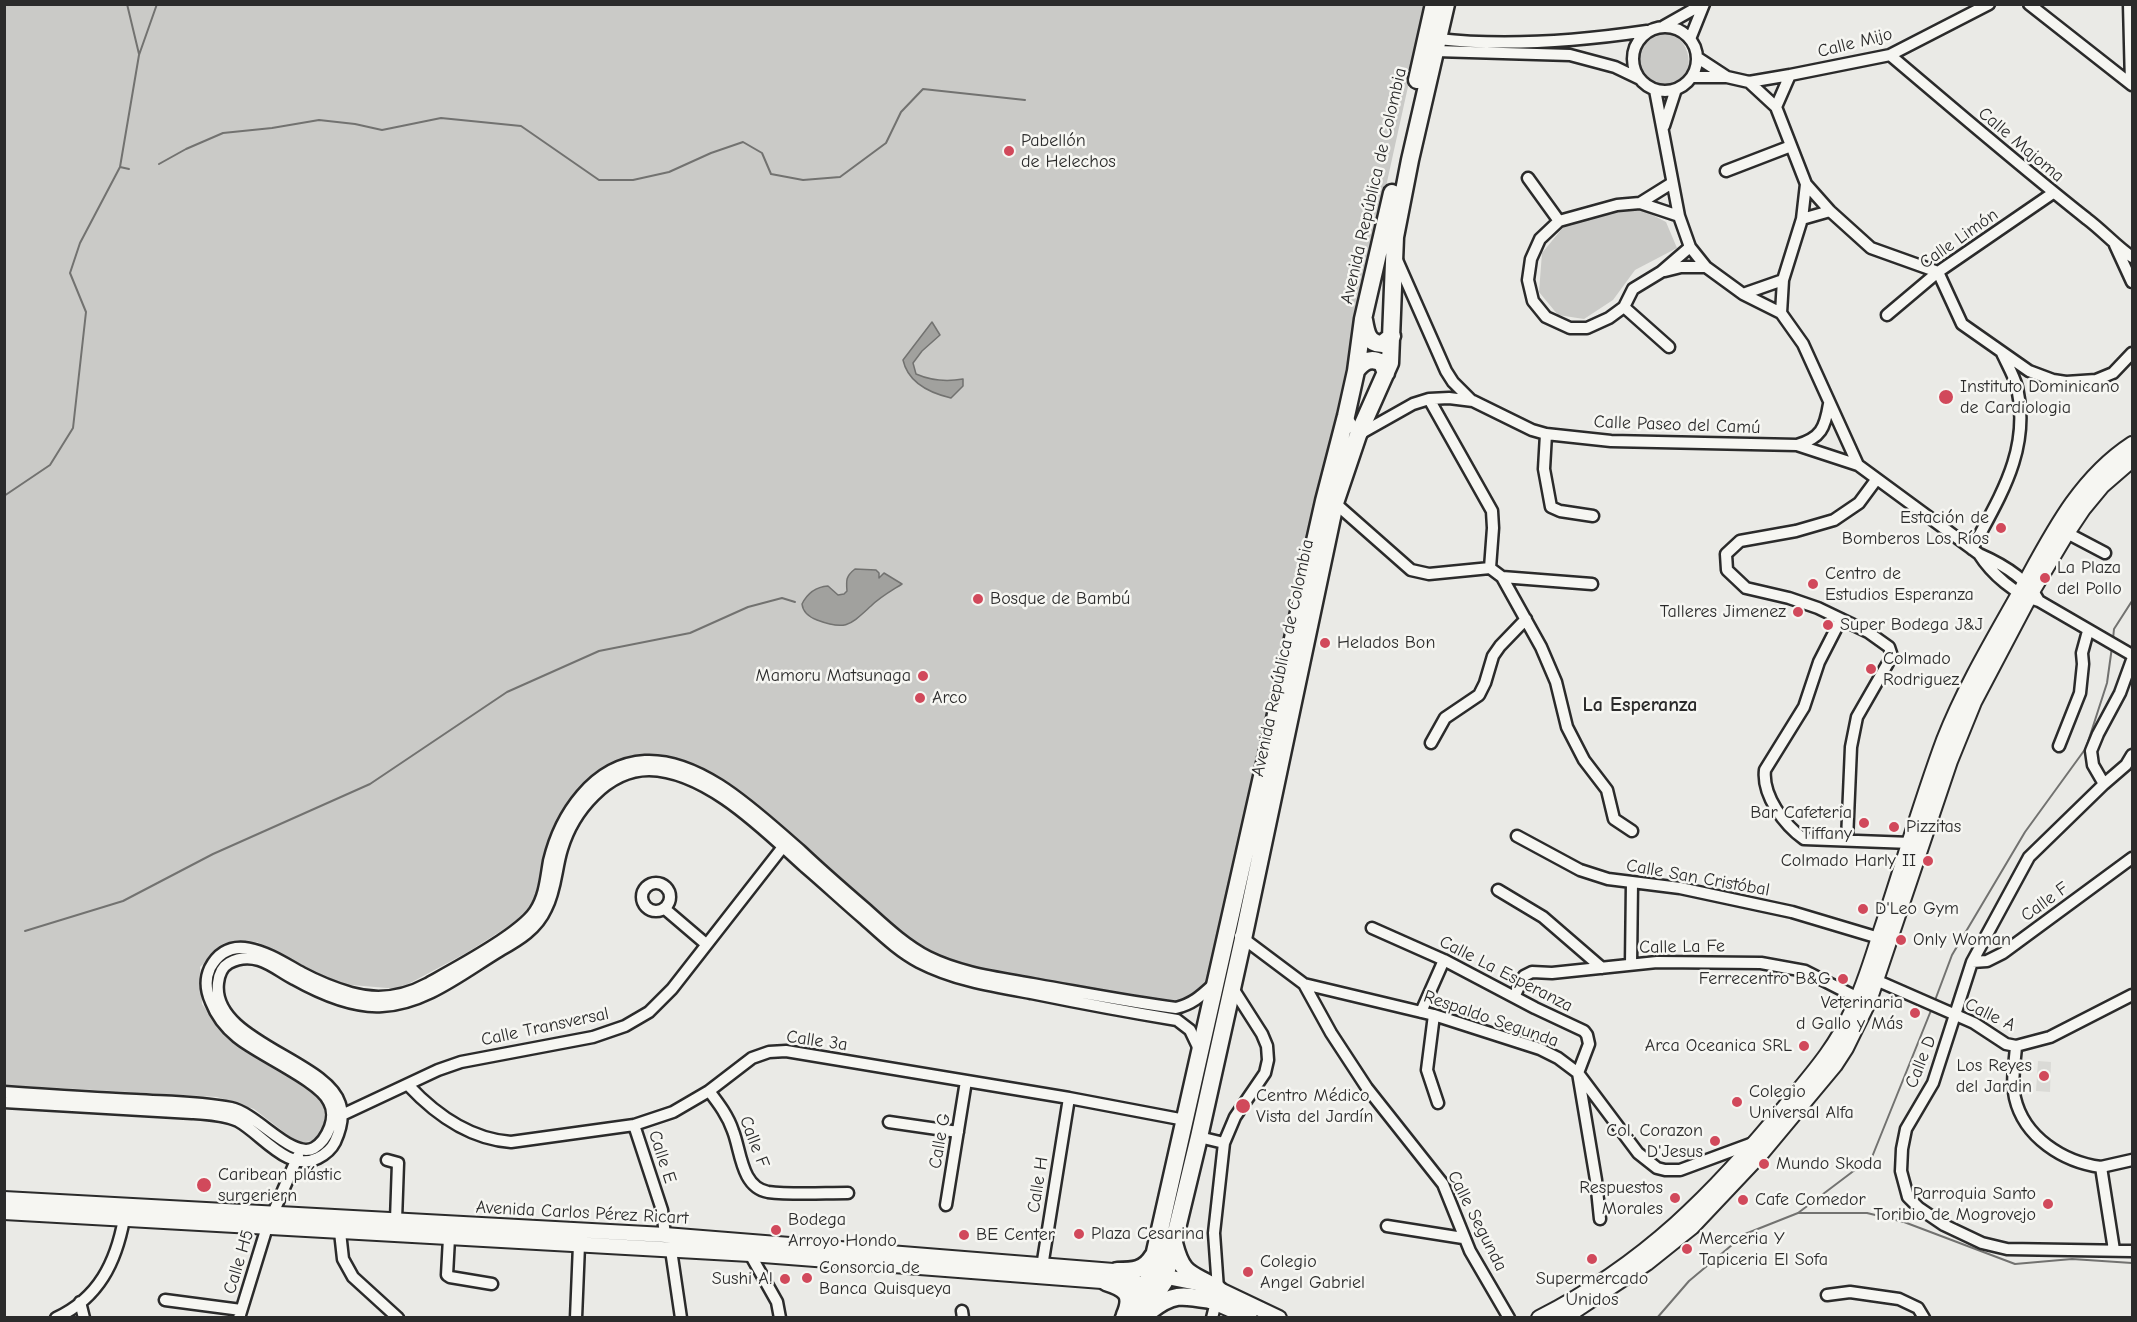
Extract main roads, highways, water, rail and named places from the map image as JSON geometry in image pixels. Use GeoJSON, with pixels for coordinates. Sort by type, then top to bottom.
{"type":"FeatureCollection","features":[{"type":"Feature","properties":{"kind":"main road","name":"Avenida República de Colombia"},"geometry":{"type":"LineString","coordinates":[[1142,1317],[1173,1241],[1214,1070],[1228,925],[1321,512],[1346,416],[1364,320],[1434,4]]}},
{"type":"Feature","properties":{"kind":"main road","name":"Avenida República de Colombia"},"geometry":{"type":"LineString","coordinates":[[1124,1317],[1156,1280],[1155,1252],[1200,1058],[1223,985],[1243,939],[1335,503],[1358,435],[1390,363],[1399,211],[1446,4]]}},
{"type":"Feature","properties":{"kind":"main road"},"geometry":{"type":"LineString","coordinates":[[1364,320],[1367,335],[1372,341],[1382,344],[1392,336]]}},
{"type":"Feature","properties":{"kind":"main road"},"geometry":{"type":"LineString","coordinates":[[1356,371],[1370,360],[1382,363],[1386,373]]}},
{"type":"Feature","properties":{"kind":"main road"},"geometry":{"type":"LineString","coordinates":[[1539,1317],[1609,1277],[1667,1234],[1699,1204],[1758,1140],[1827,1056],[1871,978],[1963,728],[2029,593],[2066,510],[2100,469],[2133,444]]}},
{"type":"Feature","properties":{"kind":"main road"},"geometry":{"type":"LineString","coordinates":[[1564,1317],[1647,1263],[1692,1227],[1735,1182],[1835,1065],[1859,1023],[1879,938],[1952,721],[2083,508],[2102,486],[2133,460]]}},
{"type":"Feature","properties":{"kind":"main road","name":"Avenida Carlos Pérez Ricart"},"geometry":{"type":"LineString","coordinates":[[4,1199],[665,1235],[750,1248],[1197,1283],[1215,1297]]}},
{"type":"Feature","properties":{"kind":"main road","name":"Avenida Carlos Pérez Ricart"},"geometry":{"type":"LineString","coordinates":[[4,1212],[671,1250],[750,1248]]}},
{"type":"Feature","properties":{"kind":"main road"},"geometry":{"type":"LineString","coordinates":[[1173,1241],[1178,1260],[1185,1270],[1215,1297],[1250,1317]]}},
{"type":"Feature","properties":{"kind":"main road"},"geometry":{"type":"LineString","coordinates":[[1124,1317],[1129,1304],[1125,1292],[1112,1276],[1143,1268],[1155,1252]]}},
{"type":"Feature","properties":{"kind":"main road"},"geometry":{"type":"LineString","coordinates":[[1142,1317],[1165,1300],[1191,1296],[1215,1297],[1279,1317]]}},
{"type":"Feature","properties":{"kind":"waterway"},"geometry":{"type":"LineString","coordinates":[[127,4],[139,54]]}},
{"type":"Feature","properties":{"kind":"waterway"},"geometry":{"type":"LineString","coordinates":[[4,496],[50,465],[73,428],[86,312],[70,273],[80,243],[120,167],[139,55],[157,4]]}},
{"type":"Feature","properties":{"kind":"waterway"},"geometry":{"type":"LineString","coordinates":[[159,164],[223,133],[319,120],[382,130],[441,118],[521,126],[599,180],[633,180],[669,172],[711,153],[743,142],[762,153],[771,174],[803,180],[840,177],[886,143],[901,112],[923,89],[1025,100]]}},
{"type":"Feature","properties":{"kind":"waterway"},"geometry":{"type":"LineString","coordinates":[[120,167],[129,169]]}},
{"type":"Feature","properties":{"kind":"waterway"},"geometry":{"type":"LineString","coordinates":[[25,931],[123,901],[213,854],[370,784],[507,692],[599,651],[690,633],[748,607],[782,598],[795,602]]}},
{"type":"Feature","properties":{"kind":"waterway"},"geometry":{"type":"LineString","coordinates":[[2113,639],[2114,629],[2132,601]]}},
{"type":"Feature","properties":{"kind":"waterway"},"geometry":{"type":"LineString","coordinates":[[1934,1003],[1952,955],[2025,832],[2086,748],[2107,683],[2112,647]]}},
{"type":"Feature","properties":{"kind":"waterway"},"geometry":{"type":"LineString","coordinates":[[1657,1318],[1689,1281],[1745,1234],[1798,1213],[1872,1157],[1932,1008]]}},
{"type":"Feature","properties":{"kind":"waterway"},"geometry":{"type":"LineString","coordinates":[[1798,1213],[1867,1213],[1904,1222],[2015,1264],[2072,1259],[2132,1263]]}},
{"type":"Feature","properties":{"kind":"place","name":"Pabellón de Helechos"},"geometry":{"type":"Point","coordinates":[1009,151]}},
{"type":"Feature","properties":{"kind":"place","name":"Instituto Dominicano de Cardiologia"},"geometry":{"type":"Point","coordinates":[1946,397]}},
{"type":"Feature","properties":{"kind":"place","name":"Estación de Bomberos Los Ríos"},"geometry":{"type":"Point","coordinates":[2001,528]}},
{"type":"Feature","properties":{"kind":"place","name":"La Plaza del Pollo"},"geometry":{"type":"Point","coordinates":[2045,578]}},
{"type":"Feature","properties":{"kind":"place","name":"Centro de Estudios Esperanza"},"geometry":{"type":"Point","coordinates":[1813,584]}},
{"type":"Feature","properties":{"kind":"place","name":"Bosque de Bambú"},"geometry":{"type":"Point","coordinates":[978,599]}},
{"type":"Feature","properties":{"kind":"place","name":"Talleres Jimenez"},"geometry":{"type":"Point","coordinates":[1798,612]}},
{"type":"Feature","properties":{"kind":"place","name":"Super Bodega J&J"},"geometry":{"type":"Point","coordinates":[1828,625]}},
{"type":"Feature","properties":{"kind":"place","name":"Helados Bon"},"geometry":{"type":"Point","coordinates":[1325,643]}},
{"type":"Feature","properties":{"kind":"place","name":"Colmado Rodriguez"},"geometry":{"type":"Point","coordinates":[1871,669]}},
{"type":"Feature","properties":{"kind":"place","name":"Mamoru Matsunaga"},"geometry":{"type":"Point","coordinates":[923,676]}},
{"type":"Feature","properties":{"kind":"place","name":"Arco"},"geometry":{"type":"Point","coordinates":[920,698]}},
{"type":"Feature","properties":{"kind":"place","name":"Bar Cafeteria Tiffany"},"geometry":{"type":"Point","coordinates":[1864,823]}},
{"type":"Feature","properties":{"kind":"place","name":"Pizzitas"},"geometry":{"type":"Point","coordinates":[1894,827]}},
{"type":"Feature","properties":{"kind":"place","name":"Colmado Harly II"},"geometry":{"type":"Point","coordinates":[1928,861]}},
{"type":"Feature","properties":{"kind":"place","name":"D'Leo Gym"},"geometry":{"type":"Point","coordinates":[1863,909]}},
{"type":"Feature","properties":{"kind":"place","name":"Only Woman"},"geometry":{"type":"Point","coordinates":[1901,940]}},
{"type":"Feature","properties":{"kind":"place","name":"Ferrecentro B&G"},"geometry":{"type":"Point","coordinates":[1843,979]}},
{"type":"Feature","properties":{"kind":"place","name":"Veterinaria d Gallo y Más"},"geometry":{"type":"Point","coordinates":[1915,1013]}},
{"type":"Feature","properties":{"kind":"place","name":"Arca Oceanica SRL"},"geometry":{"type":"Point","coordinates":[1804,1046]}},
{"type":"Feature","properties":{"kind":"place","name":"Los Reyes del Jardin"},"geometry":{"type":"Point","coordinates":[2044,1076]}},
{"type":"Feature","properties":{"kind":"place","name":"Colegio Universal Alfa"},"geometry":{"type":"Point","coordinates":[1737,1102]}},
{"type":"Feature","properties":{"kind":"place","name":"Centro Médico Vista del Jardín"},"geometry":{"type":"Point","coordinates":[1243,1106]}},
{"type":"Feature","properties":{"kind":"place","name":"Col. Corazon D'Jesus"},"geometry":{"type":"Point","coordinates":[1715,1141]}},
{"type":"Feature","properties":{"kind":"place","name":"Mundo Skoda"},"geometry":{"type":"Point","coordinates":[1764,1164]}},
{"type":"Feature","properties":{"kind":"place","name":"Caribean plástic surgeriern"},"geometry":{"type":"Point","coordinates":[204,1185]}},
{"type":"Feature","properties":{"kind":"place","name":"Respuestos Morales"},"geometry":{"type":"Point","coordinates":[1675,1198]}},
{"type":"Feature","properties":{"kind":"place","name":"Cafe Comedor"},"geometry":{"type":"Point","coordinates":[1743,1200]}},
{"type":"Feature","properties":{"kind":"place","name":"Parroquia Santo Toribio de Mogrovejo"},"geometry":{"type":"Point","coordinates":[2048,1204]}},
{"type":"Feature","properties":{"kind":"place","name":"Bodega Arroyo Hondo"},"geometry":{"type":"Point","coordinates":[776,1230]}},
{"type":"Feature","properties":{"kind":"place","name":"Plaza Cesarina"},"geometry":{"type":"Point","coordinates":[1079,1234]}},
{"type":"Feature","properties":{"kind":"place","name":"BE Center"},"geometry":{"type":"Point","coordinates":[964,1235]}},
{"type":"Feature","properties":{"kind":"place","name":"Merceria Y Tapiceria El Sofa"},"geometry":{"type":"Point","coordinates":[1687,1249]}},
{"type":"Feature","properties":{"kind":"place","name":"Supermercado Unidos"},"geometry":{"type":"Point","coordinates":[1592,1259]}},
{"type":"Feature","properties":{"kind":"place","name":"Colegio Angel Gabriel"},"geometry":{"type":"Point","coordinates":[1248,1272]}},
{"type":"Feature","properties":{"kind":"place","name":"Consorcia de Banca Quisqueya"},"geometry":{"type":"Point","coordinates":[807,1278]}},
{"type":"Feature","properties":{"kind":"place","name":"Sushi A!"},"geometry":{"type":"Point","coordinates":[785,1279]}},
{"type":"Feature","properties":{"kind":"district","name":"La Esperanza"},"geometry":{"type":"Point","coordinates":[1640,705]}}]}
